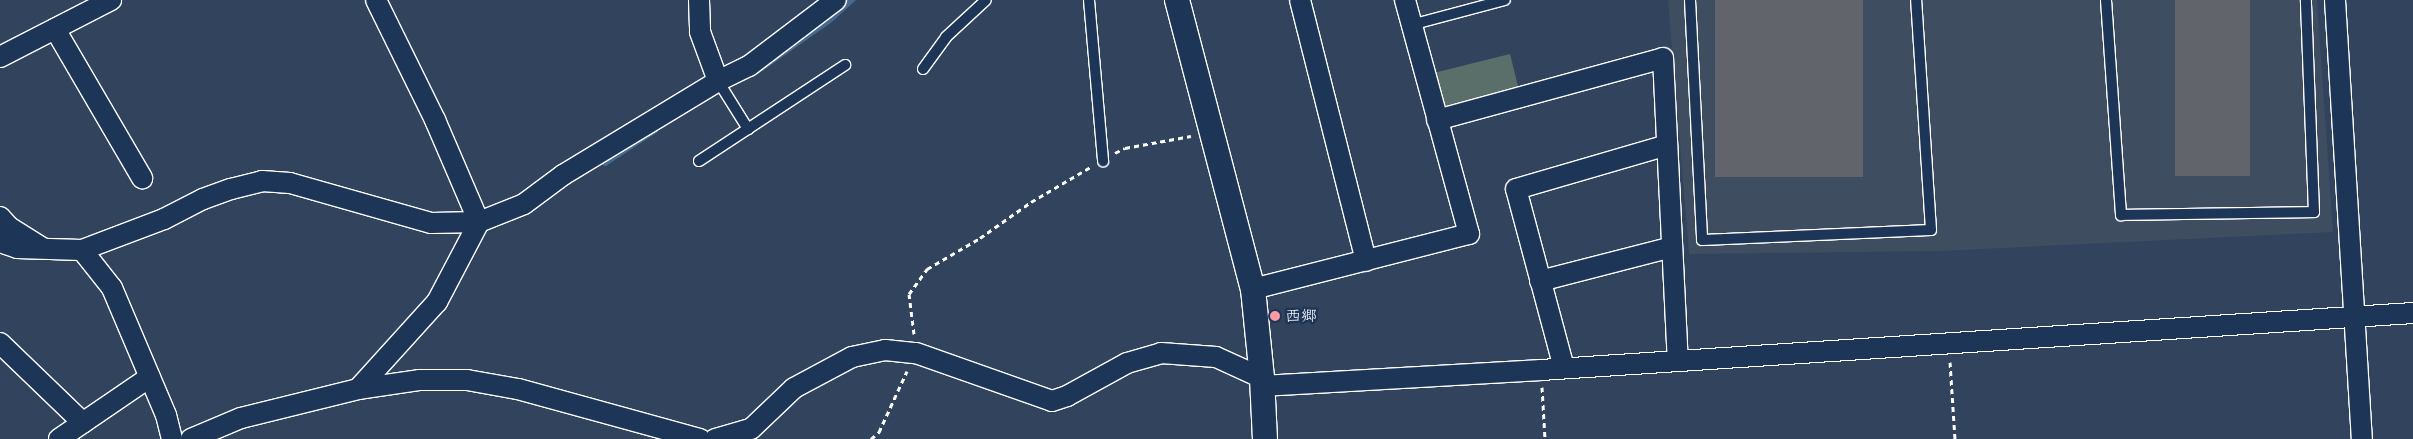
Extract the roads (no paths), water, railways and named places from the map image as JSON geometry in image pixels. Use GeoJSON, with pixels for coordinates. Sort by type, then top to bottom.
{"type":"FeatureCollection","features":[{"type":"Feature","properties":{"kind":"street"},"geometry":{"type":"LineString","coordinates":[[0,56],[112,0]]}},
{"type":"Feature","properties":{"kind":"street"},"geometry":{"type":"LineString","coordinates":[[376,0],[436,120],[479,222]]}},
{"type":"Feature","properties":{"kind":"street"},"geometry":{"type":"LineString","coordinates":[[699,0],[700,32],[718,81]]}},
{"type":"Feature","properties":{"kind":"street"},"geometry":{"type":"LineString","coordinates":[[0,242],[17,248],[82,250],[164,219],[212,196],[262,181],[290,183],[431,223],[479,222],[524,204],[563,175],[718,81],[749,66],[836,0]]}},
{"type":"Feature","properties":{"kind":"street"},"geometry":{"type":"LineString","coordinates":[[1177,0],[1253,289],[1262,382],[1265,439]]}},
{"type":"Feature","properties":{"kind":"street"},"geometry":{"type":"LineString","coordinates":[[1300,0],[1366,261]]}},
{"type":"Feature","properties":{"kind":"street"},"geometry":{"type":"LineString","coordinates":[[1253,289],[1469,234],[1405,0]]}},
{"type":"Feature","properties":{"kind":"street"},"geometry":{"type":"LineString","coordinates":[[2335,0],[2362,439]]}},
{"type":"Feature","properties":{"kind":"street"},"geometry":{"type":"LineString","coordinates":[[55,29],[142,178]]}},
{"type":"Feature","properties":{"kind":"street"},"geometry":{"type":"LineString","coordinates":[[1437,120],[1663,58],[1678,361]]}},
{"type":"Feature","properties":{"kind":"street"},"geometry":{"type":"LineString","coordinates":[[1564,368],[1516,189],[1667,145]]}},
{"type":"Feature","properties":{"kind":"street"},"geometry":{"type":"LineString","coordinates":[[0,217],[9,227],[46,250]]}},
{"type":"Feature","properties":{"kind":"street"},"geometry":{"type":"LineString","coordinates":[[358,389],[437,302],[479,222]]}},
{"type":"Feature","properties":{"kind":"street"},"geometry":{"type":"LineString","coordinates":[[1540,281],[1672,247]]}},
{"type":"Feature","properties":{"kind":"street"},"geometry":{"type":"LineString","coordinates":[[82,250],[112,288],[166,415],[167,437]]}},
{"type":"Feature","properties":{"kind":"street"},"geometry":{"type":"LineString","coordinates":[[715,439],[751,429],[794,388],[852,357],[885,350],[916,353],[1052,401],[1067,396],[1127,363],[1161,354],[1216,357],[1262,382],[1541,370],[2413,312]]}},
{"type":"Feature","properties":{"kind":"street"},"geometry":{"type":"LineString","coordinates":[[0,342],[83,423]]}},
{"type":"Feature","properties":{"kind":"street"},"geometry":{"type":"LineString","coordinates":[[59,439],[150,377]]}},
{"type":"Feature","properties":{"kind":"street"},"geometry":{"type":"LineString","coordinates":[[191,439],[240,418],[358,389],[420,380],[466,380],[518,389],[691,438]]}},
{"type":"Feature","properties":{"kind":"lane"},"geometry":{"type":"LineString","coordinates":[[922,69],[946,37],[986,0]]}},
{"type":"Feature","properties":{"kind":"lane"},"geometry":{"type":"LineString","coordinates":[[1088,0],[1103,160]]}},
{"type":"Feature","properties":{"kind":"lane"},"geometry":{"type":"LineString","coordinates":[[1411,25],[1504,0]]}},
{"type":"Feature","properties":{"kind":"lane"},"geometry":{"type":"LineString","coordinates":[[1690,0],[1702,240],[1931,230],[1916,0]]}},
{"type":"Feature","properties":{"kind":"lane"},"geometry":{"type":"LineString","coordinates":[[2106,0],[2121,215],[2314,212],[2306,0]]}},
{"type":"Feature","properties":{"kind":"lane"},"geometry":{"type":"LineString","coordinates":[[699,161],[845,65]]}},
{"type":"Feature","properties":{"kind":"lane"},"geometry":{"type":"LineString","coordinates":[[718,81],[748,129]]}},
{"type":"Feature","properties":{"kind":"water"},"geometry":{"type":"Polygon","coordinates":[[[841,0],[856,0],[832,22],[758,74],[758,64],[841,0]]]}},
{"type":"Feature","properties":{"kind":"waterway"},"geometry":{"type":"LineString","coordinates":[[605,163],[654,131]]}},
{"type":"Feature","properties":{"kind":"place","name":"西郷"},"geometry":{"type":"Point","coordinates":[1275,316]}}]}
